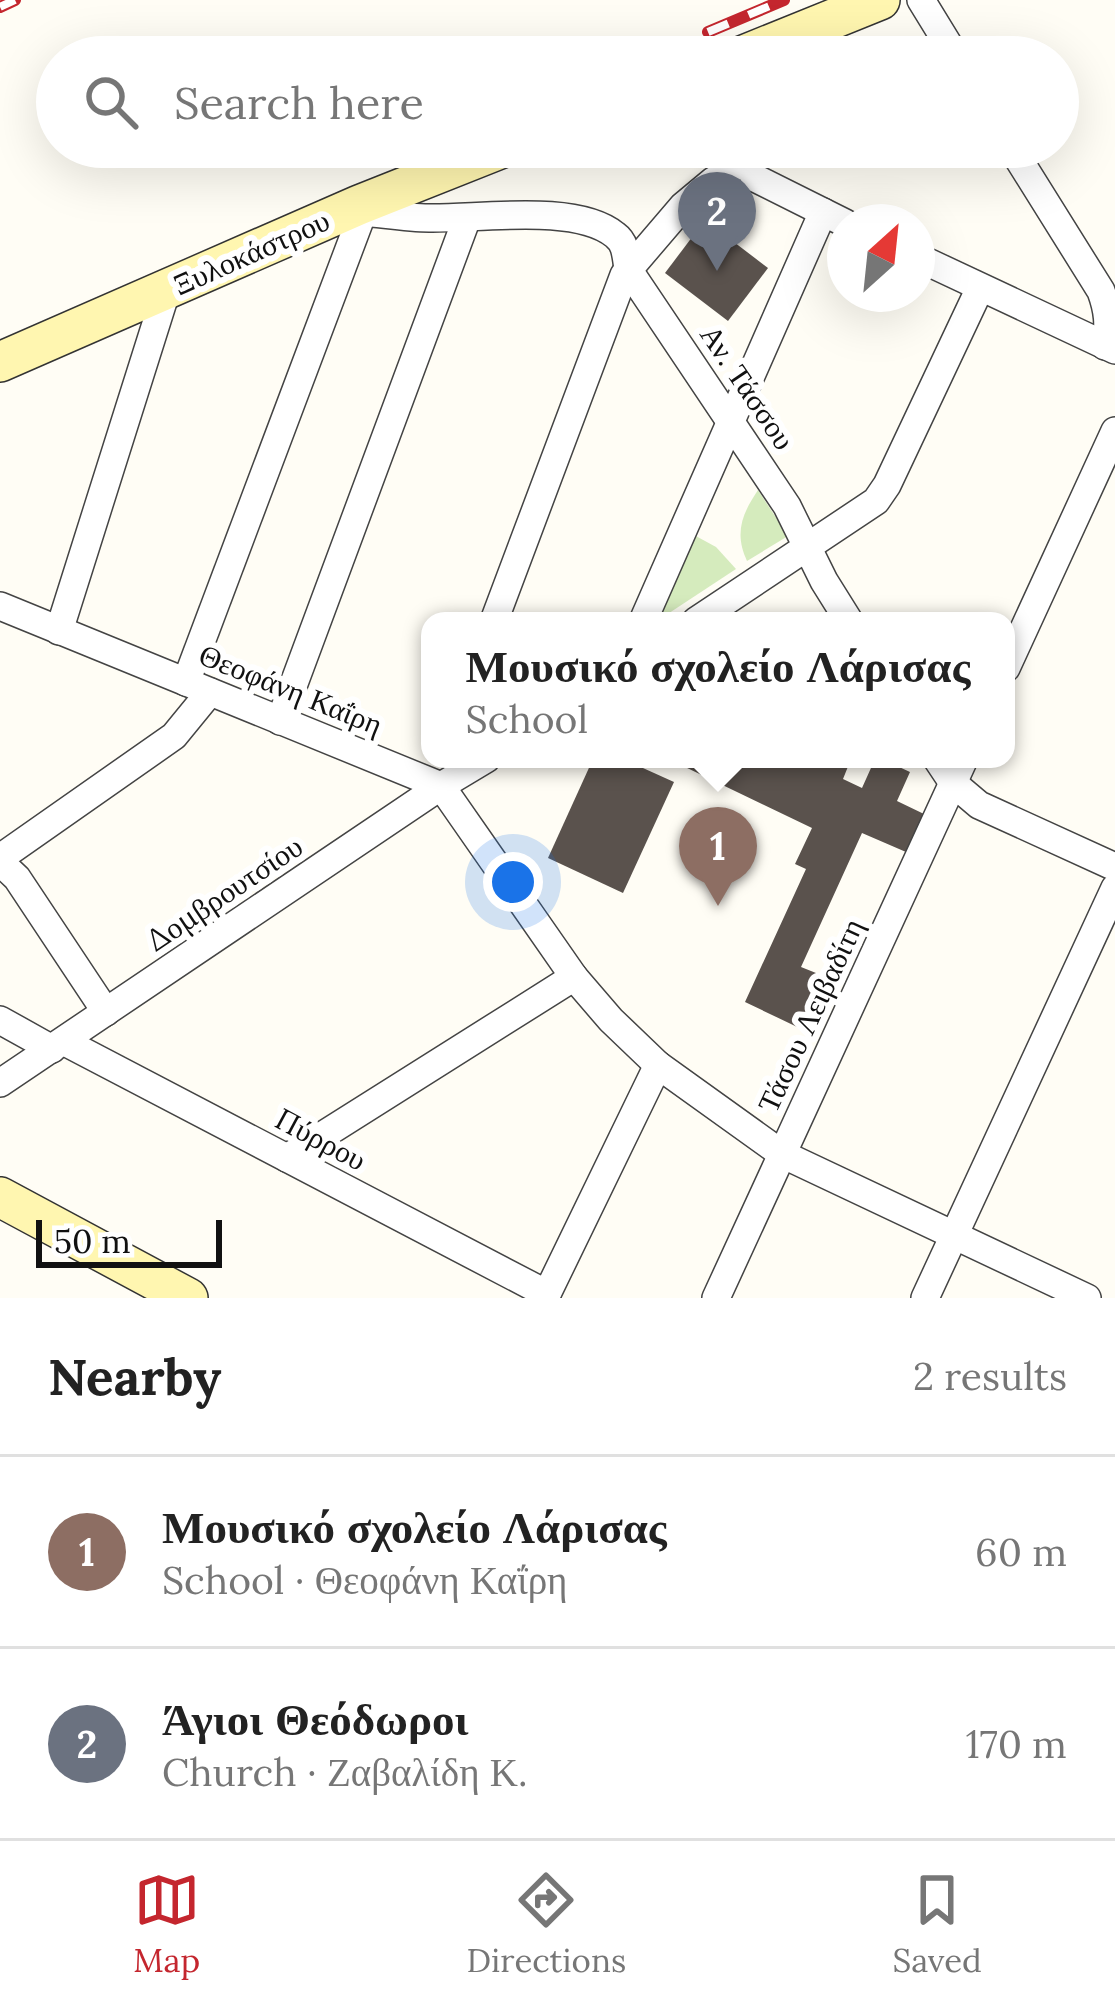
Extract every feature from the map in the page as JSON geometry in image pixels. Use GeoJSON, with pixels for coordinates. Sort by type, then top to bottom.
{"type":"FeatureCollection","features":[{"type":"Feature","properties":{"kind":"street"},"geometry":{"type":"LineString","coordinates":[[791,36],[880,0]]}},
{"type":"Feature","properties":{"kind":"street"},"geometry":{"type":"LineString","coordinates":[[921,0],[943,36]]}},
{"type":"Feature","properties":{"kind":"street","name":"Ξυλοκάστρου"},"geometry":{"type":"LineString","coordinates":[[0,362],[456,168]]}},
{"type":"Feature","properties":{"kind":"street"},"geometry":{"type":"LineString","coordinates":[[497,612],[620,283],[683,206],[726,168]]}},
{"type":"Feature","properties":{"kind":"street"},"geometry":{"type":"LineString","coordinates":[[749,168],[765,185],[827,214]]}},
{"type":"Feature","properties":{"kind":"street"},"geometry":{"type":"LineString","coordinates":[[935,266],[1110,348],[1101,291],[1025,168]]}},
{"type":"Feature","properties":{"kind":"street"},"geometry":{"type":"LineString","coordinates":[[106,1012],[17,878],[0,860],[174,736],[198,687],[361,209]]}},
{"type":"Feature","properties":{"kind":"street","name":"Αν. Τάσσου"},"geometry":{"type":"LineString","coordinates":[[361,209],[422,218],[534,215],[592,223],[622,241],[628,269],[787,506],[843,612]]}},
{"type":"Feature","properties":{"kind":"street"},"geometry":{"type":"LineString","coordinates":[[280,721],[467,218]]}},
{"type":"Feature","properties":{"kind":"street"},"geometry":{"type":"LineString","coordinates":[[647,612],[730,419],[827,231]]}},
{"type":"Feature","properties":{"kind":"street"},"geometry":{"type":"LineString","coordinates":[[710,612],[870,507],[882,493],[980,288]]}},
{"type":"Feature","properties":{"kind":"street"},"geometry":{"type":"LineString","coordinates":[[59,631],[167,289]]}},
{"type":"Feature","properties":{"kind":"street"},"geometry":{"type":"LineString","coordinates":[[1015,648],[1115,431]]}},
{"type":"Feature","properties":{"kind":"street","name":"Θεοφάνη Καΐρη"},"geometry":{"type":"LineString","coordinates":[[0,606],[280,721],[439,776]]}},
{"type":"Feature","properties":{"kind":"street"},"geometry":{"type":"LineString","coordinates":[[958,771],[979,806],[1115,867]]}},
{"type":"Feature","properties":{"kind":"street","name":"Τάσου Λειβαδίτη"},"geometry":{"type":"LineString","coordinates":[[716,1298],[958,771]]}},
{"type":"Feature","properties":{"kind":"street"},"geometry":{"type":"LineString","coordinates":[[439,776],[574,977],[658,1065],[782,1154],[1088,1298]]}},
{"type":"Feature","properties":{"kind":"street","name":"Δομβρουτσίου"},"geometry":{"type":"LineString","coordinates":[[0,1083],[439,776]]}},
{"type":"Feature","properties":{"kind":"street"},"geometry":{"type":"LineString","coordinates":[[925,1298],[1115,888]]}},
{"type":"Feature","properties":{"kind":"street"},"geometry":{"type":"LineString","coordinates":[[287,1158],[574,977]]}},
{"type":"Feature","properties":{"kind":"street","name":"Πύρρου"},"geometry":{"type":"LineString","coordinates":[[0,1020],[287,1158],[546,1296]]}},
{"type":"Feature","properties":{"kind":"street"},"geometry":{"type":"LineString","coordinates":[[546,1296],[658,1065]]}},
{"type":"Feature","properties":{"kind":"street"},"geometry":{"type":"LineString","coordinates":[[0,1197],[188,1298]]}},
{"type":"Feature","properties":{"kind":"green space"},"geometry":{"type":"Polygon","coordinates":[[[758,490],[788,536],[747,561],[742,524],[758,490]]]}},
{"type":"Feature","properties":{"kind":"green space"},"geometry":{"type":"Polygon","coordinates":[[[694,535],[716,547],[736,569],[671,612],[661,612],[694,535]]]}},
{"type":"Feature","properties":{"kind":"building"},"geometry":{"type":"Polygon","coordinates":[[[705,220],[768,268],[728,321],[665,273],[705,220]]]}},
{"type":"Feature","properties":{"kind":"building"},"geometry":{"type":"Polygon","coordinates":[[[589,768],[643,768],[674,782],[623,893],[548,858],[589,768]]]}},
{"type":"Feature","properties":{"kind":"building"},"geometry":{"type":"Polygon","coordinates":[[[687,768],[847,768],[843,779],[862,788],[871,768],[910,772],[897,801],[924,814],[906,852],[862,833],[801,967],[816,973],[811,986],[834,997],[816,1036],[745,1002],[806,869],[795,864],[812,828],[687,768]]]}},
{"type":"Feature","properties":{"kind":"railway"},"geometry":{"type":"LineString","coordinates":[[0,7],[15,0]]}},
{"type":"Feature","properties":{"kind":"railway"},"geometry":{"type":"LineString","coordinates":[[708,32],[784,0]]}},
{"type":"Feature","properties":{"kind":"place","name":"Άγιοι Θεόδωροι"},"geometry":{"type":"Point","coordinates":[717,271]}},
{"type":"Feature","properties":{"kind":"place","name":"Μουσικό σχολείο Λάρισας"},"geometry":{"type":"Point","coordinates":[718,906]}}]}
